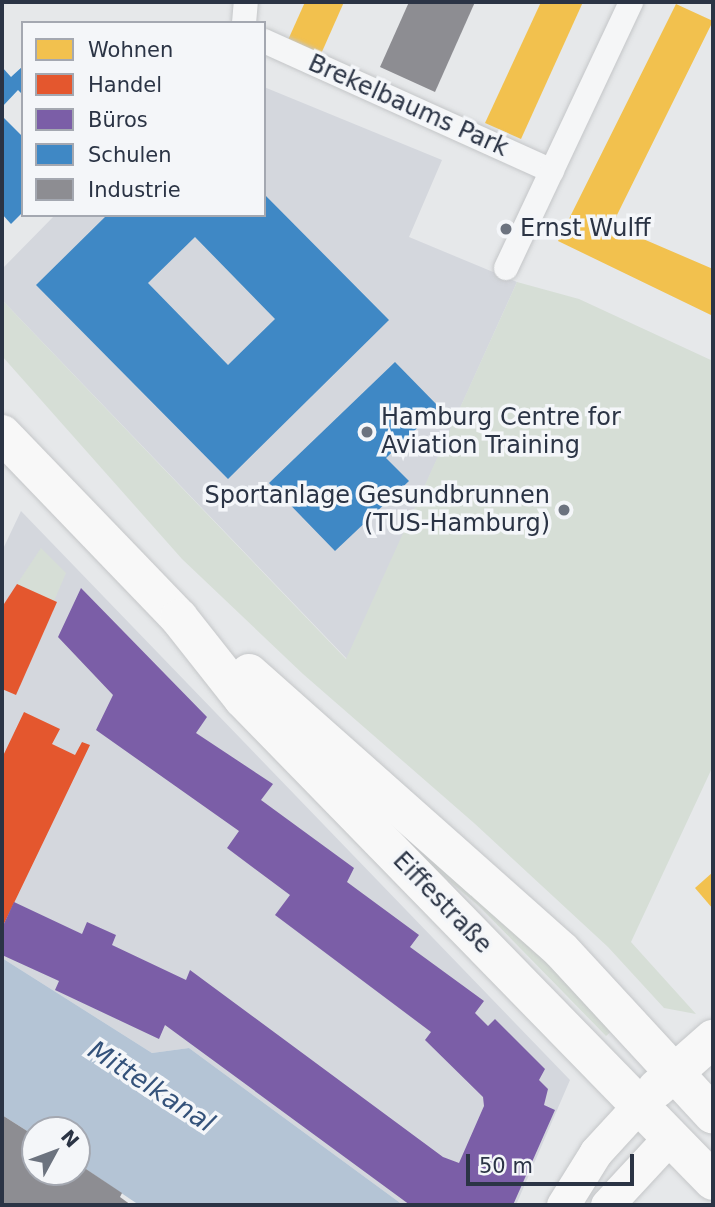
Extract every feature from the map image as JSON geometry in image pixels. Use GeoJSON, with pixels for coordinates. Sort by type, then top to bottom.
{"type":"FeatureCollection","features":[{"type":"Feature","properties":{"kind":"main road","name":"Eiffestraße"},"geometry":{"type":"LineString","coordinates":[[2,434],[179,618],[243,699],[713,1181]]}},
{"type":"Feature","properties":{"kind":"main road","name":"Eiffestraße"},"geometry":{"type":"LineString","coordinates":[[179,618],[236,661],[494,887],[561,950],[711,1107]]}},
{"type":"Feature","properties":{"kind":"main road"},"geometry":{"type":"LineString","coordinates":[[563,1205],[596,1152],[639,1105],[713,1039]]}},
{"type":"Feature","properties":{"kind":"main road"},"geometry":{"type":"LineString","coordinates":[[607,1205],[670,1137],[711,1107]]}},
{"type":"Feature","properties":{"kind":"street"},"geometry":{"type":"LineString","coordinates":[[244,21],[246,2]]}},
{"type":"Feature","properties":{"kind":"street"},"geometry":{"type":"LineString","coordinates":[[506,268],[631,2]]}},
{"type":"Feature","properties":{"kind":"street","name":"Brekelbaums Park"},"geometry":{"type":"LineString","coordinates":[[266,42],[552,171]]}},
{"type":"Feature","properties":{"kind":"shaded area"},"geometry":{"type":"Polygon","coordinates":[[[266,88],[442,160],[409,237],[517,282],[347,659],[2,300],[2,269],[53,217],[266,217],[266,88]]]}},
{"type":"Feature","properties":{"kind":"shaded area","name":"Sportanlage Gesundbrunnen (TUS-Hamburg)"},"geometry":{"type":"Polygon","coordinates":[[[517,282],[579,299],[713,361],[713,766],[631,942],[696,1014],[664,1008],[608,947],[474,823],[303,674],[182,559],[2,356],[2,300],[346,659],[517,282]]]}},
{"type":"Feature","properties":{"kind":"shaded area"},"geometry":{"type":"Polygon","coordinates":[[[21,511],[570,1080],[516,1205],[403,1205],[189,1048],[152,1053],[2,958],[2,551],[21,511]]]}},
{"type":"Feature","properties":{"kind":"shaded area"},"geometry":{"type":"Polygon","coordinates":[[[41,548],[66,573],[54,601],[17,584],[41,548]]]}},
{"type":"Feature","properties":{"kind":"shaded area"},"geometry":{"type":"Polygon","coordinates":[[[399,828],[617,1026],[606,1036],[479,906],[398,838],[399,828]]]}},
{"type":"Feature","properties":{"kind":"water","name":"Mittelkanal"},"geometry":{"type":"Polygon","coordinates":[[[2,958],[152,1053],[189,1048],[403,1205],[139,1205],[91,1172],[91,1116],[21,1116],[21,1127],[2,1115],[2,958]]]}},
{"type":"Feature","properties":{"kind":"building: Wohnen"},"geometry":{"type":"Polygon","coordinates":[[[305,2],[344,2],[321,54],[288,40],[305,2]]]}},
{"type":"Feature","properties":{"kind":"building: Wohnen"},"geometry":{"type":"Polygon","coordinates":[[[541,2],[583,2],[521,139],[485,123],[541,2]]]}},
{"type":"Feature","properties":{"kind":"building: Wohnen"},"geometry":{"type":"Polygon","coordinates":[[[676,4],[713,21],[616,217],[609,215],[606,223],[713,269],[713,316],[558,241],[676,4]]]}},
{"type":"Feature","properties":{"kind":"building: Wohnen"},"geometry":{"type":"Polygon","coordinates":[[[713,872],[713,909],[695,888],[713,872]]]}},
{"type":"Feature","properties":{"kind":"building: Handel"},"geometry":{"type":"Polygon","coordinates":[[[17,584],[57,602],[16,695],[2,689],[2,607],[17,584]]]}},
{"type":"Feature","properties":{"kind":"building: Handel"},"geometry":{"type":"Polygon","coordinates":[[[24,712],[60,729],[52,744],[75,755],[82,742],[90,745],[2,928],[2,758],[24,712]]]}},
{"type":"Feature","properties":{"kind":"building: Büros"},"geometry":{"type":"Polygon","coordinates":[[[81,588],[207,717],[196,733],[273,784],[261,800],[354,868],[347,882],[419,935],[410,947],[484,1001],[475,1013],[488,1026],[495,1019],[545,1069],[539,1080],[548,1089],[544,1105],[555,1110],[513,1205],[410,1205],[165,1025],[159,1039],[55,990],[59,981],[2,955],[2,928],[14,902],[82,934],[87,922],[116,935],[112,945],[186,980],[190,970],[443,1157],[459,1163],[484,1106],[483,1097],[425,1040],[431,1032],[275,915],[290,895],[227,848],[239,831],[96,730],[113,695],[58,637],[81,588]]]}},
{"type":"Feature","properties":{"kind":"building: Schulen"},"geometry":{"type":"Polygon","coordinates":[[[2,67],[11,77],[21,68],[21,93],[18,90],[2,107],[2,67]]]}},
{"type":"Feature","properties":{"kind":"building: Schulen"},"geometry":{"type":"Polygon","coordinates":[[[2,116],[21,135],[21,214],[11,224],[2,214],[2,116]]]}},
{"type":"Feature","properties":{"kind":"building: Schulen"},"geometry":{"type":"Polygon","coordinates":[[[266,196],[389,320],[228,479],[36,285],[105,217],[266,217],[266,196]],[[195,237],[148,283],[228,365],[275,319],[195,237]]]}},
{"type":"Feature","properties":{"kind":"building: Schulen","name":"Hamburg Centre for Aviation Training"},"geometry":{"type":"Polygon","coordinates":[[[395,362],[439,407],[386,458],[409,481],[335,551],[269,483],[395,362]]]}},
{"type":"Feature","properties":{"kind":"building: Industrie"},"geometry":{"type":"Polygon","coordinates":[[[409,2],[475,2],[435,92],[380,67],[409,2]]]}},
{"type":"Feature","properties":{"kind":"building: Industrie"},"geometry":{"type":"Polygon","coordinates":[[[2,1115],[21,1127],[21,1186],[91,1186],[91,1172],[122,1193],[120,1197],[131,1205],[2,1205],[2,1115]]]}},
{"type":"Feature","properties":{"kind":"place","name":"Ernst Wulff"},"geometry":{"type":"Point","coordinates":[506,229]}},
{"type":"Feature","properties":{"kind":"place","name":"Hamburg Centre for Aviation Training"},"geometry":{"type":"Point","coordinates":[367,432]}},
{"type":"Feature","properties":{"kind":"place","name":"Sportanlage Gesundbrunnen (TUS-Hamburg)"},"geometry":{"type":"Point","coordinates":[564,510]}}]}
